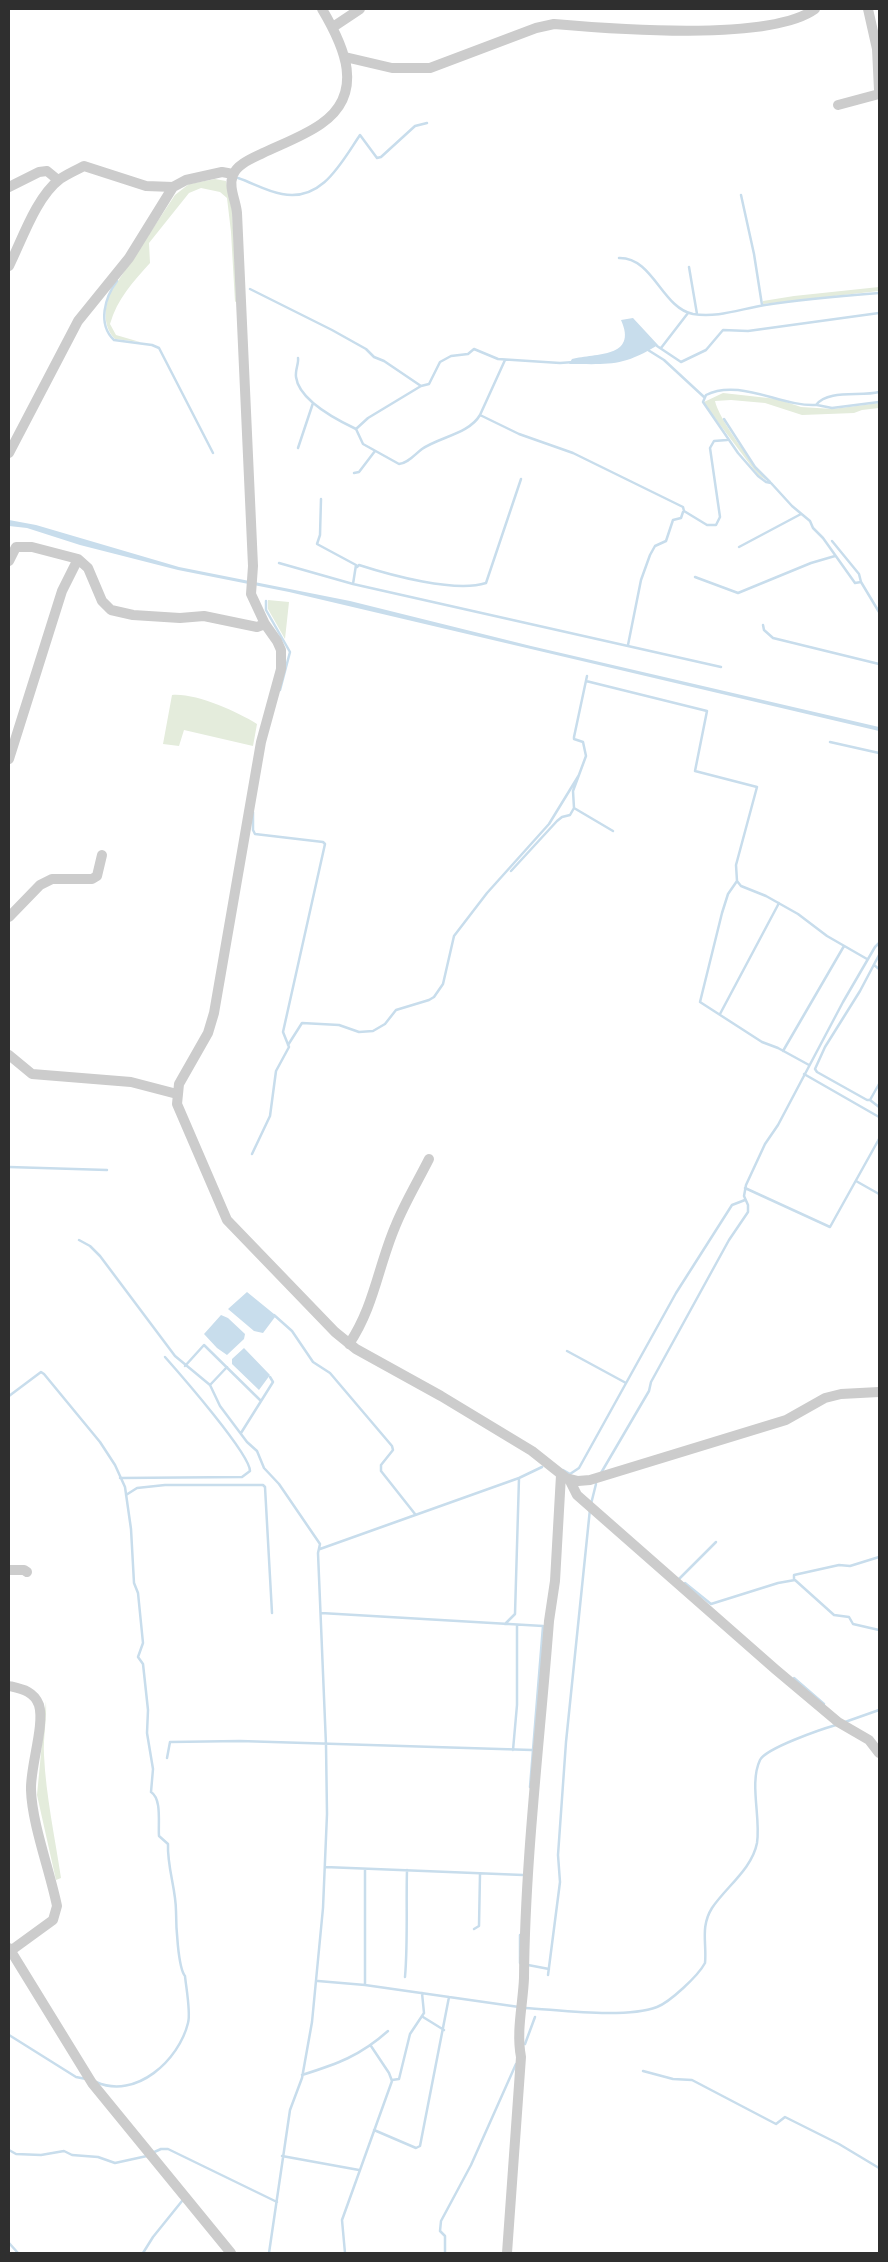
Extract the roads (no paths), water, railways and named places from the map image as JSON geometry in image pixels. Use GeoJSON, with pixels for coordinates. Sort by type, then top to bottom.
{"type":"FeatureCollection","features":[{"type":"Feature","properties":{"kind":"street"},"geometry":{"type":"LineString","coordinates":[[322,9],[333,27],[345,58],[348,80],[339,107],[320,125],[250,160],[233,174],[231,184],[237,213],[251,594],[265,624],[281,650],[281,669],[260,742],[214,1013],[208,1033],[180,1084],[177,1104],[227,1220],[349,1344],[489,1424],[532,1451],[565,1477],[578,1495],[688,1593],[838,1722],[869,1740],[879,1753]]}},
{"type":"Feature","properties":{"kind":"street"},"geometry":{"type":"LineString","coordinates":[[333,27],[360,9]]}},
{"type":"Feature","properties":{"kind":"street"},"geometry":{"type":"LineString","coordinates":[[345,58],[392,68],[430,68],[536,28],[554,24],[695,31],[766,25],[800,18],[815,9]]}},
{"type":"Feature","properties":{"kind":"street"},"geometry":{"type":"LineString","coordinates":[[868,9],[877,48],[879,90]]}},
{"type":"Feature","properties":{"kind":"street"},"geometry":{"type":"LineString","coordinates":[[838,105],[879,94]]}},
{"type":"Feature","properties":{"kind":"street"},"geometry":{"type":"LineString","coordinates":[[9,266],[28,221],[58,180],[84,166],[146,186],[173,187]]}},
{"type":"Feature","properties":{"kind":"street"},"geometry":{"type":"LineString","coordinates":[[9,187],[39,172],[47,171],[58,180]]}},
{"type":"Feature","properties":{"kind":"street"},"geometry":{"type":"LineString","coordinates":[[9,453],[78,320],[129,258],[173,187],[186,180],[222,172],[233,174]]}},
{"type":"Feature","properties":{"kind":"street"},"geometry":{"type":"LineString","coordinates":[[9,561],[16,546],[32,547],[78,559],[88,568],[102,601],[111,610],[133,616],[180,618],[204,616],[257,627],[265,624]]}},
{"type":"Feature","properties":{"kind":"street"},"geometry":{"type":"LineString","coordinates":[[9,759],[62,591],[78,559]]}},
{"type":"Feature","properties":{"kind":"street"},"geometry":{"type":"LineString","coordinates":[[9,917],[40,885],[52,879],[92,879],[97,876],[102,855]]}},
{"type":"Feature","properties":{"kind":"street"},"geometry":{"type":"LineString","coordinates":[[9,1055],[32,1074],[131,1082],[177,1094]]}},
{"type":"Feature","properties":{"kind":"street"},"geometry":{"type":"LineString","coordinates":[[349,1344],[365,1317],[395,1227],[429,1159]]}},
{"type":"Feature","properties":{"kind":"street"},"geometry":{"type":"LineString","coordinates":[[565,1477],[590,1480],[713,1444],[786,1420],[825,1398],[841,1394],[879,1392]]}},
{"type":"Feature","properties":{"kind":"street"},"geometry":{"type":"LineString","coordinates":[[507,2253],[520,2057],[519,2045],[527,1903],[549,1621],[555,1581],[565,1477]]}},
{"type":"Feature","properties":{"kind":"street"},"geometry":{"type":"LineString","coordinates":[[9,1570],[24,1570],[27,1572]]}},
{"type":"Feature","properties":{"kind":"street"},"geometry":{"type":"LineString","coordinates":[[9,1686],[26,1689],[32,1694],[39,1705],[40,1722],[31,1777],[32,1800],[57,1906],[53,1920],[9,1950],[92,2083],[231,2253]]}},
{"type":"Feature","properties":{"kind":"water"},"geometry":{"type":"Polygon","coordinates":[[[633,318],[658,345],[625,361],[605,364],[569,364],[572,359],[612,352],[619,347],[624,341],[625,332],[621,320],[633,318]]]}},
{"type":"Feature","properties":{"kind":"water"},"geometry":{"type":"Polygon","coordinates":[[[9,520],[36,525],[179,567],[350,601],[531,646],[879,727],[879,731],[289,592],[178,570],[80,545],[27,528],[9,526],[9,520]]]}},
{"type":"Feature","properties":{"kind":"water"},"geometry":{"type":"Polygon","coordinates":[[[247,1292],[274,1314],[275,1317],[263,1333],[254,1331],[228,1309],[247,1292]]]}},
{"type":"Feature","properties":{"kind":"water"},"geometry":{"type":"Polygon","coordinates":[[[221,1315],[228,1318],[245,1334],[244,1339],[227,1355],[217,1348],[204,1334],[221,1315]]]}},
{"type":"Feature","properties":{"kind":"water"},"geometry":{"type":"Polygon","coordinates":[[[244,1348],[270,1375],[259,1390],[232,1364],[232,1359],[244,1348]]]}},
{"type":"Feature","properties":{"kind":"waterway"},"geometry":{"type":"LineString","coordinates":[[238,178],[282,194],[296,195],[308,192],[329,178],[360,135],[377,158],[381,157],[415,126],[427,123]]}},
{"type":"Feature","properties":{"kind":"waterway"},"geometry":{"type":"LineString","coordinates":[[741,195],[754,254],[762,305]]}},
{"type":"Feature","properties":{"kind":"waterway"},"geometry":{"type":"LineString","coordinates":[[619,258],[631,260],[641,265],[673,303],[682,310],[693,314],[720,314],[779,303],[879,293]]}},
{"type":"Feature","properties":{"kind":"waterway"},"geometry":{"type":"LineString","coordinates":[[689,267],[697,314]]}},
{"type":"Feature","properties":{"kind":"waterway"},"geometry":{"type":"LineString","coordinates":[[117,281],[106,302],[104,319],[109,334],[114,340],[152,345],[159,348],[213,453]]}},
{"type":"Feature","properties":{"kind":"waterway"},"geometry":{"type":"LineString","coordinates":[[250,289],[366,349],[374,357],[384,361],[421,386],[429,384],[440,362],[451,356],[468,354],[474,349],[498,359],[560,363],[574,362]]}},
{"type":"Feature","properties":{"kind":"waterway"},"geometry":{"type":"LineString","coordinates":[[661,348],[688,313]]}},
{"type":"Feature","properties":{"kind":"waterway"},"geometry":{"type":"LineString","coordinates":[[657,346],[681,362],[706,350],[723,330],[748,331],[879,313]]}},
{"type":"Feature","properties":{"kind":"waterway"},"geometry":{"type":"LineString","coordinates":[[648,350],[664,360],[704,397]]}},
{"type":"Feature","properties":{"kind":"waterway"},"geometry":{"type":"LineString","coordinates":[[298,358],[296,377],[304,394],[320,408],[356,429]]}},
{"type":"Feature","properties":{"kind":"waterway"},"geometry":{"type":"LineString","coordinates":[[480,415],[505,360]]}},
{"type":"Feature","properties":{"kind":"waterway"},"geometry":{"type":"LineString","coordinates":[[421,386],[368,418],[356,429],[363,444],[399,464],[429,445],[469,427],[480,415],[519,434],[573,453],[683,507],[684,511],[707,525],[716,525],[720,517],[710,448],[714,441],[727,440]]}},
{"type":"Feature","properties":{"kind":"waterway"},"geometry":{"type":"LineString","coordinates":[[879,392],[836,395],[821,400],[816,405],[789,402],[761,394],[732,390],[706,395],[703,402],[738,453],[758,476],[771,483],[792,506],[810,521],[813,528],[823,538],[855,583],[861,582],[879,612]]}},
{"type":"Feature","properties":{"kind":"waterway"},"geometry":{"type":"LineString","coordinates":[[817,405],[832,408],[879,402]]}},
{"type":"Feature","properties":{"kind":"waterway"},"geometry":{"type":"LineString","coordinates":[[298,448],[313,403]]}},
{"type":"Feature","properties":{"kind":"waterway"},"geometry":{"type":"LineString","coordinates":[[724,419],[755,467],[770,482]]}},
{"type":"Feature","properties":{"kind":"waterway"},"geometry":{"type":"LineString","coordinates":[[354,473],[359,472],[375,451]]}},
{"type":"Feature","properties":{"kind":"waterway"},"geometry":{"type":"LineString","coordinates":[[357,567],[359,565],[422,582],[457,586],[473,586],[486,583],[521,479]]}},
{"type":"Feature","properties":{"kind":"waterway"},"geometry":{"type":"LineString","coordinates":[[321,499],[320,535],[317,544],[356,565],[353,584]]}},
{"type":"Feature","properties":{"kind":"waterway"},"geometry":{"type":"LineString","coordinates":[[628,645],[641,580],[650,555],[655,546],[666,541],[673,520],[681,518],[683,512]]}},
{"type":"Feature","properties":{"kind":"waterway"},"geometry":{"type":"LineString","coordinates":[[739,547],[801,514]]}},
{"type":"Feature","properties":{"kind":"waterway"},"geometry":{"type":"LineString","coordinates":[[832,541],[859,574],[861,582]]}},
{"type":"Feature","properties":{"kind":"waterway"},"geometry":{"type":"LineString","coordinates":[[695,577],[738,593],[811,563],[835,556]]}},
{"type":"Feature","properties":{"kind":"waterway"},"geometry":{"type":"LineString","coordinates":[[279,563],[353,584],[721,667]]}},
{"type":"Feature","properties":{"kind":"waterway"},"geometry":{"type":"LineString","coordinates":[[266,601],[266,610],[290,652],[280,690]]}},
{"type":"Feature","properties":{"kind":"waterway"},"geometry":{"type":"LineString","coordinates":[[763,625],[764,630],[773,638],[879,664]]}},
{"type":"Feature","properties":{"kind":"waterway"},"geometry":{"type":"LineString","coordinates":[[587,676],[574,737],[574,739],[583,742],[586,756],[573,791],[574,808],[613,831]]}},
{"type":"Feature","properties":{"kind":"waterway"},"geometry":{"type":"LineString","coordinates":[[586,681],[707,711],[695,771],[757,787],[736,865],[737,881],[741,886],[766,896],[798,914],[827,936],[867,959]]}},
{"type":"Feature","properties":{"kind":"waterway"},"geometry":{"type":"LineString","coordinates":[[830,742],[879,753]]}},
{"type":"Feature","properties":{"kind":"waterway"},"geometry":{"type":"LineString","coordinates":[[288,1045],[302,1023],[339,1025],[359,1032],[373,1031],[385,1024],[396,1010],[434,997],[443,984],[454,936],[487,893],[549,824],[579,775]]}},
{"type":"Feature","properties":{"kind":"waterway"},"geometry":{"type":"LineString","coordinates":[[511,871],[557,821],[562,817],[570,815],[574,808]]}},
{"type":"Feature","properties":{"kind":"waterway"},"geometry":{"type":"LineString","coordinates":[[252,1154],[270,1116],[276,1071],[289,1047],[283,1032],[325,844],[323,842],[255,834],[253,830],[253,812]]}},
{"type":"Feature","properties":{"kind":"waterway"},"geometry":{"type":"LineString","coordinates":[[737,881],[728,894],[722,913],[700,1002],[762,1042],[778,1048],[809,1065]]}},
{"type":"Feature","properties":{"kind":"waterway"},"geometry":{"type":"LineString","coordinates":[[720,1014],[779,903]]}},
{"type":"Feature","properties":{"kind":"waterway"},"geometry":{"type":"LineString","coordinates":[[601,1473],[649,1391],[651,1382],[729,1240],[748,1212],[748,1205],[744,1196],[746,1185],[765,1144],[778,1125],[843,1002],[879,943]]}},
{"type":"Feature","properties":{"kind":"waterway"},"geometry":{"type":"LineString","coordinates":[[783,1051],[844,946]]}},
{"type":"Feature","properties":{"kind":"waterway"},"geometry":{"type":"LineString","coordinates":[[879,955],[860,991],[825,1047],[815,1069],[817,1072],[867,1100],[870,1100],[879,1084]]}},
{"type":"Feature","properties":{"kind":"waterway"},"geometry":{"type":"LineString","coordinates":[[874,965],[879,969]]}},
{"type":"Feature","properties":{"kind":"waterway"},"geometry":{"type":"LineString","coordinates":[[804,1074],[879,1117]]}},
{"type":"Feature","properties":{"kind":"waterway"},"geometry":{"type":"LineString","coordinates":[[870,1100],[879,1107]]}},
{"type":"Feature","properties":{"kind":"waterway"},"geometry":{"type":"LineString","coordinates":[[745,1188],[830,1227],[879,1139]]}},
{"type":"Feature","properties":{"kind":"waterway"},"geometry":{"type":"LineString","coordinates":[[9,1167],[107,1170]]}},
{"type":"Feature","properties":{"kind":"waterway"},"geometry":{"type":"LineString","coordinates":[[856,1181],[879,1194]]}},
{"type":"Feature","properties":{"kind":"waterway"},"geometry":{"type":"LineString","coordinates":[[563,1470],[570,1474],[579,1468],[676,1293],[732,1205],[745,1200]]}},
{"type":"Feature","properties":{"kind":"waterway"},"geometry":{"type":"LineString","coordinates":[[79,1240],[90,1246],[100,1256],[175,1356],[210,1385],[220,1406],[247,1442],[257,1451],[264,1468],[279,1484],[320,1544],[318,1553],[327,1814],[323,1908],[312,2022],[302,2078],[290,2110],[269,2253]]}},
{"type":"Feature","properties":{"kind":"waterway"},"geometry":{"type":"LineString","coordinates":[[274,1315],[292,1331],[313,1362],[330,1373],[392,1446],[393,1450],[381,1465],[381,1471],[415,1514]]}},
{"type":"Feature","properties":{"kind":"waterway"},"geometry":{"type":"LineString","coordinates":[[185,1366],[204,1345],[261,1401]]}},
{"type":"Feature","properties":{"kind":"waterway"},"geometry":{"type":"LineString","coordinates":[[567,1351],[626,1383]]}},
{"type":"Feature","properties":{"kind":"waterway"},"geometry":{"type":"LineString","coordinates":[[120,1478],[242,1477],[250,1471],[239,1448],[165,1357]]}},
{"type":"Feature","properties":{"kind":"waterway"},"geometry":{"type":"LineString","coordinates":[[210,1385],[227,1367]]}},
{"type":"Feature","properties":{"kind":"waterway"},"geometry":{"type":"LineString","coordinates":[[9,1396],[41,1372],[44,1374],[100,1442],[115,1465],[125,1487],[131,1529],[134,1583],[138,1593],[143,1643],[138,1657],[143,1664],[148,1710],[147,1733],[153,1769],[151,1792],[157,1800],[159,1836],[168,1844],[176,1903],[178,1945],[185,1976],[189,2019],[183,2037],[175,2050],[154,2073],[126,2086],[111,2086],[96,2082]]}},
{"type":"Feature","properties":{"kind":"waterway"},"geometry":{"type":"LineString","coordinates":[[241,1433],[273,1382],[270,1377]]}},
{"type":"Feature","properties":{"kind":"waterway"},"geometry":{"type":"LineString","coordinates":[[320,1549],[519,1478],[542,1467]]}},
{"type":"Feature","properties":{"kind":"waterway"},"geometry":{"type":"LineString","coordinates":[[505,1624],[515,1614],[519,1478]]}},
{"type":"Feature","properties":{"kind":"waterway"},"geometry":{"type":"LineString","coordinates":[[591,1504],[596,1484]]}},
{"type":"Feature","properties":{"kind":"waterway"},"geometry":{"type":"LineString","coordinates":[[126,1495],[137,1488],[165,1485],[263,1485],[265,1487],[272,1613]]}},
{"type":"Feature","properties":{"kind":"waterway"},"geometry":{"type":"LineString","coordinates":[[548,1975],[560,1882],[558,1855],[566,1742],[590,1509]]}},
{"type":"Feature","properties":{"kind":"waterway"},"geometry":{"type":"LineString","coordinates":[[679,1579],[716,1542]]}},
{"type":"Feature","properties":{"kind":"waterway"},"geometry":{"type":"LineString","coordinates":[[794,1580],[794,1575],[839,1565],[850,1566],[879,1557]]}},
{"type":"Feature","properties":{"kind":"waterway"},"geometry":{"type":"LineString","coordinates":[[685,1583],[711,1604],[778,1583],[795,1580],[834,1615],[849,1617],[853,1624],[879,1630]]}},
{"type":"Feature","properties":{"kind":"waterway"},"geometry":{"type":"LineString","coordinates":[[321,1613],[543,1626],[530,1787]]}},
{"type":"Feature","properties":{"kind":"waterway"},"geometry":{"type":"LineString","coordinates":[[513,1750],[517,1705],[517,1625]]}},
{"type":"Feature","properties":{"kind":"waterway"},"geometry":{"type":"LineString","coordinates":[[794,1678],[824,1704]]}},
{"type":"Feature","properties":{"kind":"waterway"},"geometry":{"type":"LineString","coordinates":[[845,1722],[879,1710]]}},
{"type":"Feature","properties":{"kind":"waterway"},"geometry":{"type":"LineString","coordinates":[[525,2008],[592,2013],[643,2011],[663,2004],[683,1988],[705,1963],[705,1929],[708,1915],[750,1861],[754,1852],[758,1833],[755,1779],[760,1760],[772,1750],[836,1725]]}},
{"type":"Feature","properties":{"kind":"waterway"},"geometry":{"type":"LineString","coordinates":[[167,1758],[170,1742],[240,1741],[532,1750]]}},
{"type":"Feature","properties":{"kind":"waterway"},"geometry":{"type":"LineString","coordinates":[[325,1867],[523,1875]]}},
{"type":"Feature","properties":{"kind":"waterway"},"geometry":{"type":"LineString","coordinates":[[365,1869],[365,1985]]}},
{"type":"Feature","properties":{"kind":"waterway"},"geometry":{"type":"LineString","coordinates":[[405,1977],[407,1870]]}},
{"type":"Feature","properties":{"kind":"waterway"},"geometry":{"type":"LineString","coordinates":[[474,1929],[479,1926],[480,1874]]}},
{"type":"Feature","properties":{"kind":"waterway"},"geometry":{"type":"LineString","coordinates":[[520,1935],[520,1963]]}},
{"type":"Feature","properties":{"kind":"waterway"},"geometry":{"type":"LineString","coordinates":[[528,1965],[549,1969]]}},
{"type":"Feature","properties":{"kind":"waterway"},"geometry":{"type":"LineString","coordinates":[[318,1981],[365,1985],[519,2007]]}},
{"type":"Feature","properties":{"kind":"waterway"},"geometry":{"type":"LineString","coordinates":[[392,2080],[399,2079],[410,2034],[424,2013],[422,1993]]}},
{"type":"Feature","properties":{"kind":"waterway"},"geometry":{"type":"LineString","coordinates":[[374,2130],[416,2148],[420,2146],[449,1997]]}},
{"type":"Feature","properties":{"kind":"waterway"},"geometry":{"type":"LineString","coordinates":[[423,2017],[444,2030]]}},
{"type":"Feature","properties":{"kind":"waterway"},"geometry":{"type":"LineString","coordinates":[[525,2044],[535,2017]]}},
{"type":"Feature","properties":{"kind":"waterway"},"geometry":{"type":"LineString","coordinates":[[302,2075],[358,2053],[388,2031]]}},
{"type":"Feature","properties":{"kind":"waterway"},"geometry":{"type":"LineString","coordinates":[[9,2035],[76,2077],[86,2079]]}},
{"type":"Feature","properties":{"kind":"waterway"},"geometry":{"type":"LineString","coordinates":[[345,2253],[342,2220],[392,2081],[389,2073],[371,2046]]}},
{"type":"Feature","properties":{"kind":"waterway"},"geometry":{"type":"LineString","coordinates":[[445,2253],[445,2236],[440,2231],[441,2221],[471,2165],[516,2064]]}},
{"type":"Feature","properties":{"kind":"waterway"},"geometry":{"type":"LineString","coordinates":[[643,2071],[673,2079],[692,2080],[776,2124],[785,2117],[839,2144],[879,2168]]}},
{"type":"Feature","properties":{"kind":"waterway"},"geometry":{"type":"LineString","coordinates":[[152,2153],[161,2149],[168,2149],[277,2202]]}},
{"type":"Feature","properties":{"kind":"waterway"},"geometry":{"type":"LineString","coordinates":[[9,2150],[16,2154],[41,2155],[64,2151],[72,2155],[98,2157],[115,2163],[147,2156]]}},
{"type":"Feature","properties":{"kind":"waterway"},"geometry":{"type":"LineString","coordinates":[[282,2156],[359,2170]]}},
{"type":"Feature","properties":{"kind":"waterway"},"geometry":{"type":"LineString","coordinates":[[143,2253],[153,2237],[182,2201]]}},
{"type":"Feature","properties":{"kind":"waterway"},"geometry":{"type":"LineString","coordinates":[[9,2243],[18,2253]]}}]}
